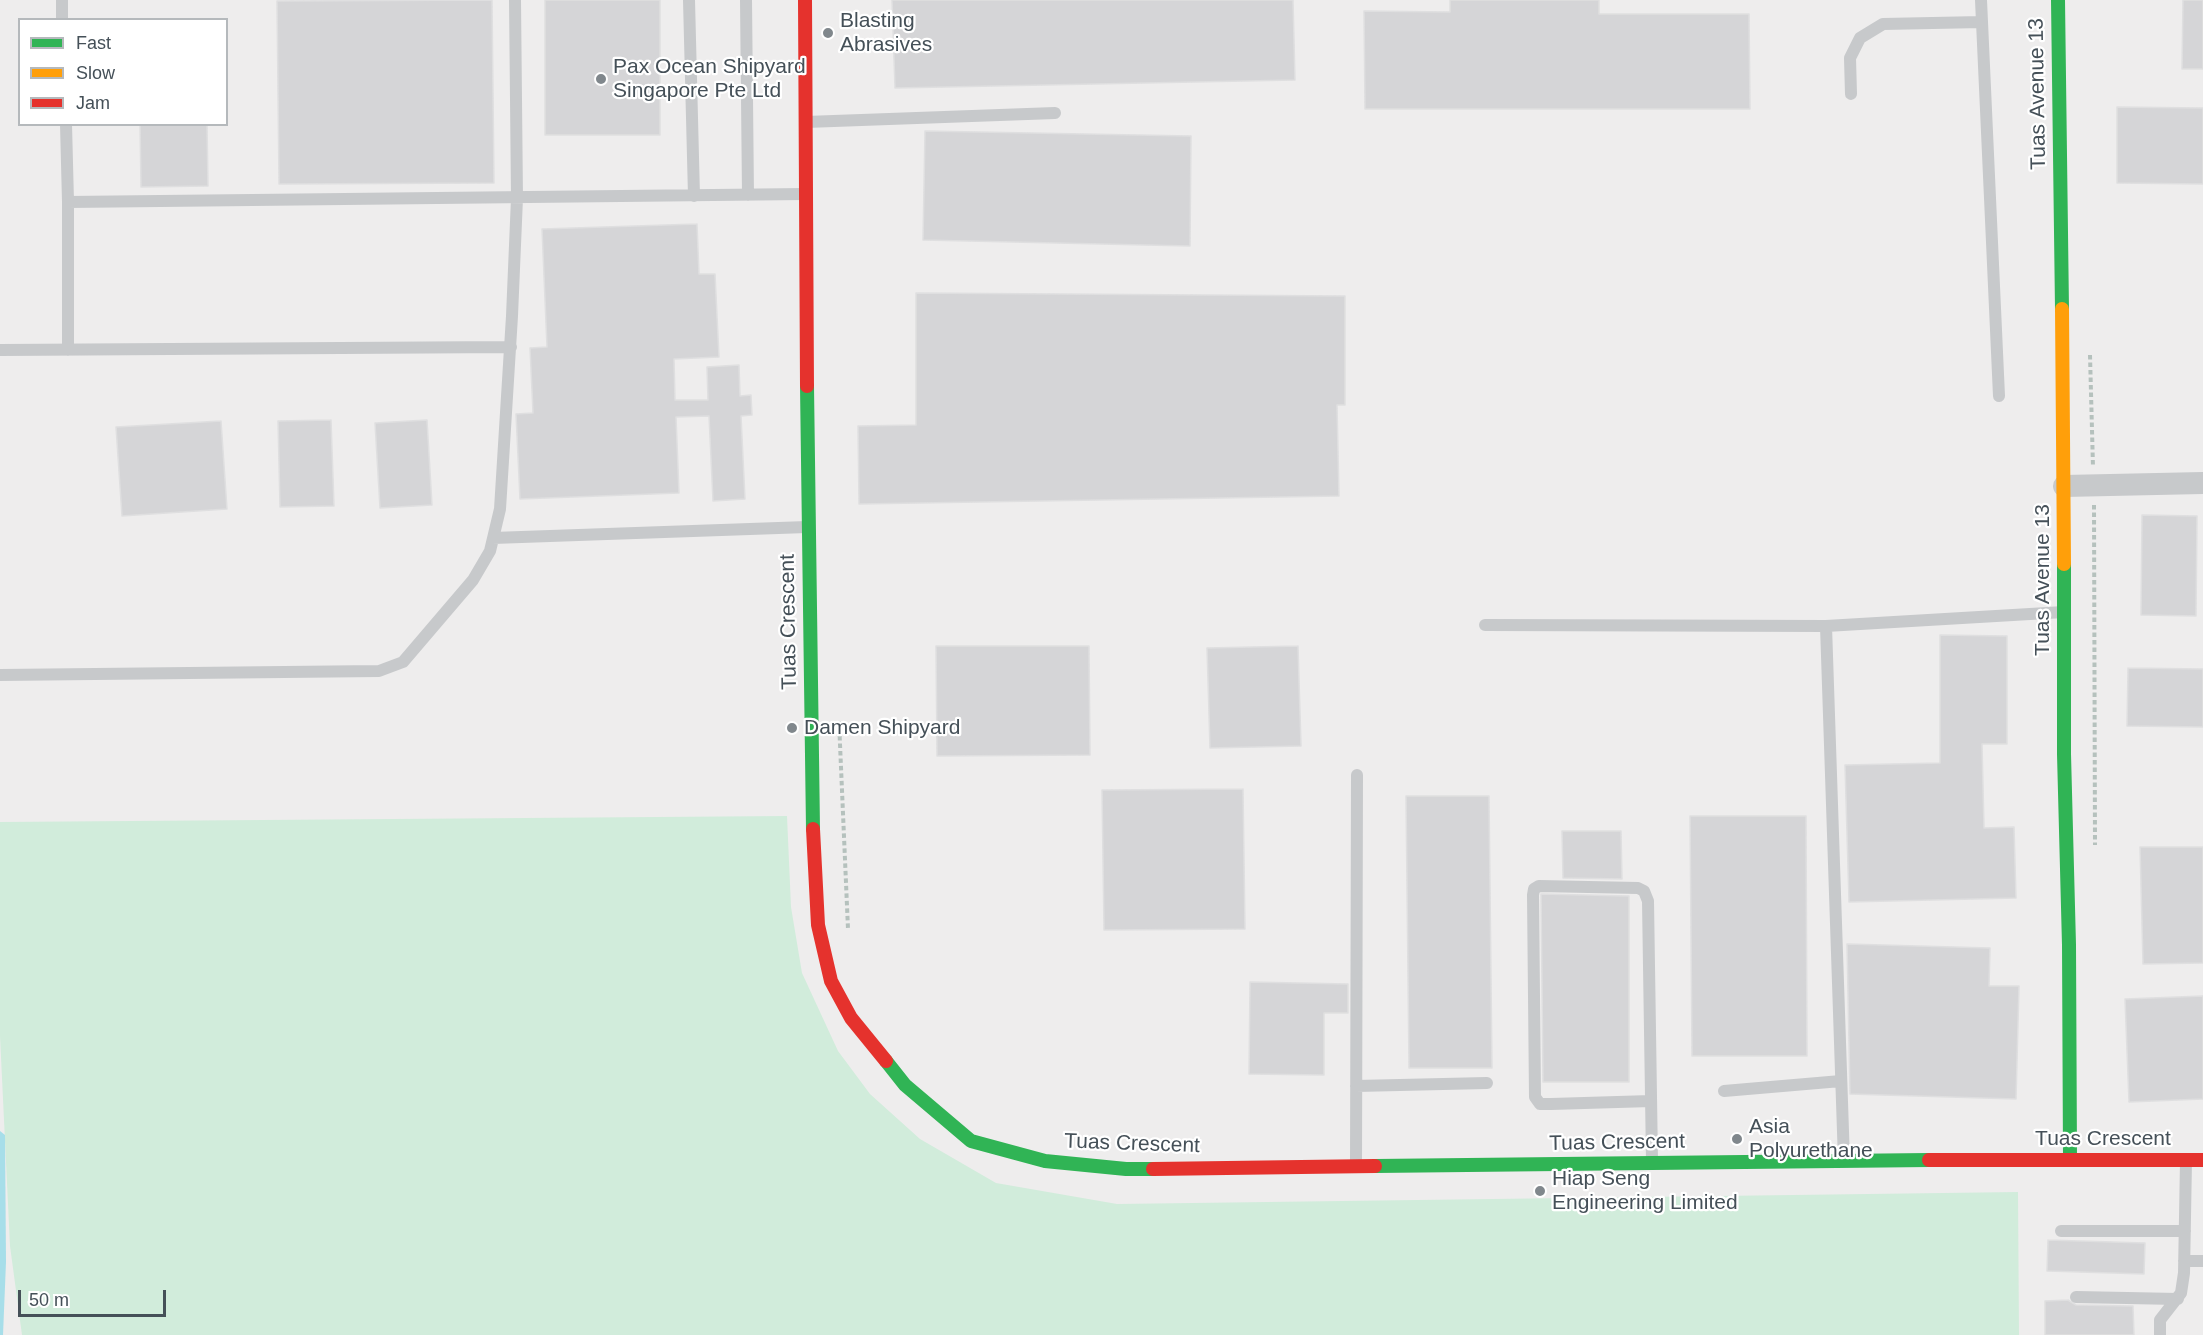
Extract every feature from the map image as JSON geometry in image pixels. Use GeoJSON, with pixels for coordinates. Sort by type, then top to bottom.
{"type":"FeatureCollection","features":[{"type":"Feature","properties":{"kind":"street","name":"Tuas Crescent"},"geometry":{"type":"LineString","coordinates":[[805,0],[812,810],[818,925],[831,981],[851,1018],[905,1085],[971,1141],[1045,1161],[1126,1169],[1652,1164],[1672,1168],[1844,1161],[2203,1160]]}},
{"type":"Feature","properties":{"kind":"street","name":"Tuas Avenue 13"},"geometry":{"type":"LineString","coordinates":[[2058,0],[2064,486],[2064,754],[2069,945],[2070,1159]]}},
{"type":"Feature","properties":{"kind":"street"},"geometry":{"type":"LineString","coordinates":[[2064,486],[2203,483]]}},
{"type":"Feature","properties":{"kind":"lane"},"geometry":{"type":"LineString","coordinates":[[62,0],[62,18]]}},
{"type":"Feature","properties":{"kind":"lane"},"geometry":{"type":"LineString","coordinates":[[0,675],[379,670],[403,662],[473,580],[490,551],[500,509],[511,347],[517,198],[515,0]]}},
{"type":"Feature","properties":{"kind":"lane"},"geometry":{"type":"LineString","coordinates":[[689,0],[694,196]]}},
{"type":"Feature","properties":{"kind":"lane"},"geometry":{"type":"LineString","coordinates":[[746,0],[748,195]]}},
{"type":"Feature","properties":{"kind":"lane"},"geometry":{"type":"LineString","coordinates":[[1981,0],[1999,396]]}},
{"type":"Feature","properties":{"kind":"lane"},"geometry":{"type":"LineString","coordinates":[[1851,94],[1850,58],[1860,38],[1882,24],[1982,22]]}},
{"type":"Feature","properties":{"kind":"lane"},"geometry":{"type":"LineString","coordinates":[[805,122],[1056,113]]}},
{"type":"Feature","properties":{"kind":"lane"},"geometry":{"type":"LineString","coordinates":[[66,126],[68,350]]}},
{"type":"Feature","properties":{"kind":"lane"},"geometry":{"type":"LineString","coordinates":[[68,202],[805,194]]}},
{"type":"Feature","properties":{"kind":"lane"},"geometry":{"type":"LineString","coordinates":[[0,350],[511,347]]}},
{"type":"Feature","properties":{"kind":"lane"},"geometry":{"type":"LineString","coordinates":[[493,538],[809,527]]}},
{"type":"Feature","properties":{"kind":"lane"},"geometry":{"type":"LineString","coordinates":[[1485,625],[1826,626],[2065,612]]}},
{"type":"Feature","properties":{"kind":"lane"},"geometry":{"type":"LineString","coordinates":[[1826,626],[1844,1161]]}},
{"type":"Feature","properties":{"kind":"lane"},"geometry":{"type":"LineString","coordinates":[[1356,1167],[1357,776]]}},
{"type":"Feature","properties":{"kind":"lane"},"geometry":{"type":"LineString","coordinates":[[1651,1101],[1540,1104],[1535,1097],[1533,895],[1534,889],[1539,886],[1638,888],[1644,891],[1648,901],[1652,1164]]}},
{"type":"Feature","properties":{"kind":"lane"},"geometry":{"type":"LineString","coordinates":[[1724,1091],[1842,1081]]}},
{"type":"Feature","properties":{"kind":"lane"},"geometry":{"type":"LineString","coordinates":[[1356,1086],[1487,1083]]}},
{"type":"Feature","properties":{"kind":"lane"},"geometry":{"type":"LineString","coordinates":[[2160,1335],[2160,1320],[2181,1293],[2186,1160]]}},
{"type":"Feature","properties":{"kind":"lane"},"geometry":{"type":"LineString","coordinates":[[2061,1231],[2185,1231]]}},
{"type":"Feature","properties":{"kind":"lane"},"geometry":{"type":"LineString","coordinates":[[2184,1261],[2203,1262]]}},
{"type":"Feature","properties":{"kind":"lane"},"geometry":{"type":"LineString","coordinates":[[2076,1297],[2178,1299]]}},
{"type":"Feature","properties":{"kind":"green space"},"geometry":{"type":"Polygon","coordinates":[[[787,816],[791,907],[802,973],[838,1051],[870,1094],[920,1139],[996,1183],[1117,1204],[2018,1192],[2019,1335],[22,1335],[10,1246],[0,1036],[0,822],[787,816]]]}},
{"type":"Feature","properties":{"kind":"water"},"geometry":{"type":"Polygon","coordinates":[[[0,1131],[5,1135],[6,1262],[3,1335],[0,1335],[0,1131]]]}},
{"type":"Feature","properties":{"kind":"building"},"geometry":{"type":"Polygon","coordinates":[[[492,0],[494,183],[279,184],[277,1],[492,0]]]}},
{"type":"Feature","properties":{"kind":"building"},"geometry":{"type":"Polygon","coordinates":[[[545,0],[660,0],[660,135],[545,135],[545,0]]]}},
{"type":"Feature","properties":{"kind":"building"},"geometry":{"type":"Polygon","coordinates":[[[892,0],[1293,0],[1295,80],[895,88],[892,0]]]}},
{"type":"Feature","properties":{"kind":"building"},"geometry":{"type":"Polygon","coordinates":[[[1450,0],[1599,0],[1599,14],[1749,14],[1750,109],[1365,109],[1364,11],[1450,12],[1450,0]]]}},
{"type":"Feature","properties":{"kind":"building"},"geometry":{"type":"Polygon","coordinates":[[[2183,0],[2203,0],[2203,69],[2182,69],[2183,0]]]}},
{"type":"Feature","properties":{"kind":"building"},"geometry":{"type":"Polygon","coordinates":[[[2117,107],[2203,108],[2203,184],[2117,183],[2117,107]]]}},
{"type":"Feature","properties":{"kind":"building"},"geometry":{"type":"Polygon","coordinates":[[[140,126],[207,126],[208,186],[141,187],[140,126]]]}},
{"type":"Feature","properties":{"kind":"building"},"geometry":{"type":"Polygon","coordinates":[[[925,131],[1191,136],[1190,246],[923,240],[925,131]]]}},
{"type":"Feature","properties":{"kind":"building"},"geometry":{"type":"Polygon","coordinates":[[[697,224],[699,274],[715,274],[719,357],[674,359],[675,400],[708,400],[707,367],[739,365],[740,396],[751,395],[752,415],[741,416],[745,499],[713,501],[709,416],[676,417],[679,493],[520,499],[516,414],[533,413],[530,348],[547,347],[542,229],[697,224]]]}},
{"type":"Feature","properties":{"kind":"building"},"geometry":{"type":"Polygon","coordinates":[[[916,293],[1345,296],[1345,405],[1337,405],[1339,496],[859,504],[858,426],[916,425],[916,293]]]}},
{"type":"Feature","properties":{"kind":"building"},"geometry":{"type":"Polygon","coordinates":[[[331,420],[334,506],[280,507],[278,421],[331,420]]]}},
{"type":"Feature","properties":{"kind":"building"},"geometry":{"type":"Polygon","coordinates":[[[427,420],[432,505],[380,508],[375,423],[427,420]]]}},
{"type":"Feature","properties":{"kind":"building"},"geometry":{"type":"Polygon","coordinates":[[[221,421],[227,509],[122,516],[116,427],[221,421]]]}},
{"type":"Feature","properties":{"kind":"building"},"geometry":{"type":"Polygon","coordinates":[[[2142,515],[2197,516],[2196,616],[2141,615],[2142,515]]]}},
{"type":"Feature","properties":{"kind":"building"},"geometry":{"type":"Polygon","coordinates":[[[1940,635],[2007,636],[2007,744],[1982,744],[1984,828],[2014,827],[2016,898],[1849,902],[1845,765],[1940,763],[1940,635]]]}},
{"type":"Feature","properties":{"kind":"building"},"geometry":{"type":"Polygon","coordinates":[[[936,646],[1089,646],[1090,755],[937,756],[936,646]]]}},
{"type":"Feature","properties":{"kind":"building"},"geometry":{"type":"Polygon","coordinates":[[[1298,646],[1301,746],[1210,748],[1207,648],[1298,646]]]}},
{"type":"Feature","properties":{"kind":"building"},"geometry":{"type":"Polygon","coordinates":[[[2128,668],[2203,669],[2203,727],[2127,726],[2128,668]]]}},
{"type":"Feature","properties":{"kind":"building"},"geometry":{"type":"Polygon","coordinates":[[[1243,789],[1245,929],[1104,930],[1102,790],[1243,789]]]}},
{"type":"Feature","properties":{"kind":"building"},"geometry":{"type":"Polygon","coordinates":[[[1406,796],[1489,796],[1492,1068],[1409,1068],[1406,796]]]}},
{"type":"Feature","properties":{"kind":"building"},"geometry":{"type":"Polygon","coordinates":[[[1690,816],[1806,816],[1807,1056],[1692,1056],[1690,816]]]}},
{"type":"Feature","properties":{"kind":"building"},"geometry":{"type":"Polygon","coordinates":[[[1562,831],[1621,831],[1622,879],[1563,878],[1562,831]]]}},
{"type":"Feature","properties":{"kind":"building"},"geometry":{"type":"Polygon","coordinates":[[[2140,847],[2203,847],[2203,963],[2143,964],[2140,847]]]}},
{"type":"Feature","properties":{"kind":"building"},"geometry":{"type":"Polygon","coordinates":[[[1541,894],[1629,896],[1629,1082],[1543,1082],[1541,894]]]}},
{"type":"Feature","properties":{"kind":"building"},"geometry":{"type":"Polygon","coordinates":[[[1847,944],[1990,948],[1989,986],[2019,986],[2016,1099],[1850,1094],[1847,944]]]}},
{"type":"Feature","properties":{"kind":"building"},"geometry":{"type":"Polygon","coordinates":[[[1250,982],[1348,984],[1348,1013],[1324,1013],[1324,1075],[1249,1074],[1250,982]]]}},
{"type":"Feature","properties":{"kind":"building"},"geometry":{"type":"Polygon","coordinates":[[[2203,996],[2203,1099],[2129,1102],[2125,999],[2203,996]]]}},
{"type":"Feature","properties":{"kind":"building"},"geometry":{"type":"Polygon","coordinates":[[[2048,1240],[2145,1243],[2144,1274],[2047,1271],[2048,1240]]]}},
{"type":"Feature","properties":{"kind":"building"},"geometry":{"type":"Polygon","coordinates":[[[2068,1300],[2076,1305],[2133,1306],[2134,1335],[2045,1335],[2045,1301],[2068,1300]]]}},
{"type":"Feature","properties":{"kind":"traffic: fast"},"geometry":{"type":"LineString","coordinates":[[2058,0],[2062,309]]}},
{"type":"Feature","properties":{"kind":"traffic: fast"},"geometry":{"type":"LineString","coordinates":[[807,386],[813,829]]}},
{"type":"Feature","properties":{"kind":"traffic: fast"},"geometry":{"type":"LineString","coordinates":[[2064,564],[2064,754],[2069,945],[2070,1159]]}},
{"type":"Feature","properties":{"kind":"traffic: fast"},"geometry":{"type":"LineString","coordinates":[[886,1061],[905,1085],[971,1141],[1045,1161],[1126,1169],[1153,1169]]}},
{"type":"Feature","properties":{"kind":"traffic: fast"},"geometry":{"type":"LineString","coordinates":[[1375,1166],[1929,1160]]}},
{"type":"Feature","properties":{"kind":"traffic: slow"},"geometry":{"type":"LineString","coordinates":[[2062,309],[2064,564]]}},
{"type":"Feature","properties":{"kind":"traffic: jam"},"geometry":{"type":"LineString","coordinates":[[805,0],[807,386]]}},
{"type":"Feature","properties":{"kind":"traffic: jam"},"geometry":{"type":"LineString","coordinates":[[813,829],[818,925],[831,981],[851,1018],[886,1061]]}},
{"type":"Feature","properties":{"kind":"traffic: jam"},"geometry":{"type":"LineString","coordinates":[[1929,1160],[2203,1160]]}},
{"type":"Feature","properties":{"kind":"traffic: jam"},"geometry":{"type":"LineString","coordinates":[[1153,1169],[1375,1166]]}},
{"type":"Feature","properties":{"kind":"place","name":"Blasting Abrasives"},"geometry":{"type":"Point","coordinates":[828,33]}},
{"type":"Feature","properties":{"kind":"place","name":"Pax Ocean Shipyard Singapore Pte Ltd"},"geometry":{"type":"Point","coordinates":[601,79]}},
{"type":"Feature","properties":{"kind":"place","name":"Damen Shipyard"},"geometry":{"type":"Point","coordinates":[792,728]}},
{"type":"Feature","properties":{"kind":"place","name":"Asia Polyurethane"},"geometry":{"type":"Point","coordinates":[1737,1139]}},
{"type":"Feature","properties":{"kind":"place","name":"Hiap Seng Engineering Limited"},"geometry":{"type":"Point","coordinates":[1540,1191]}}]}
